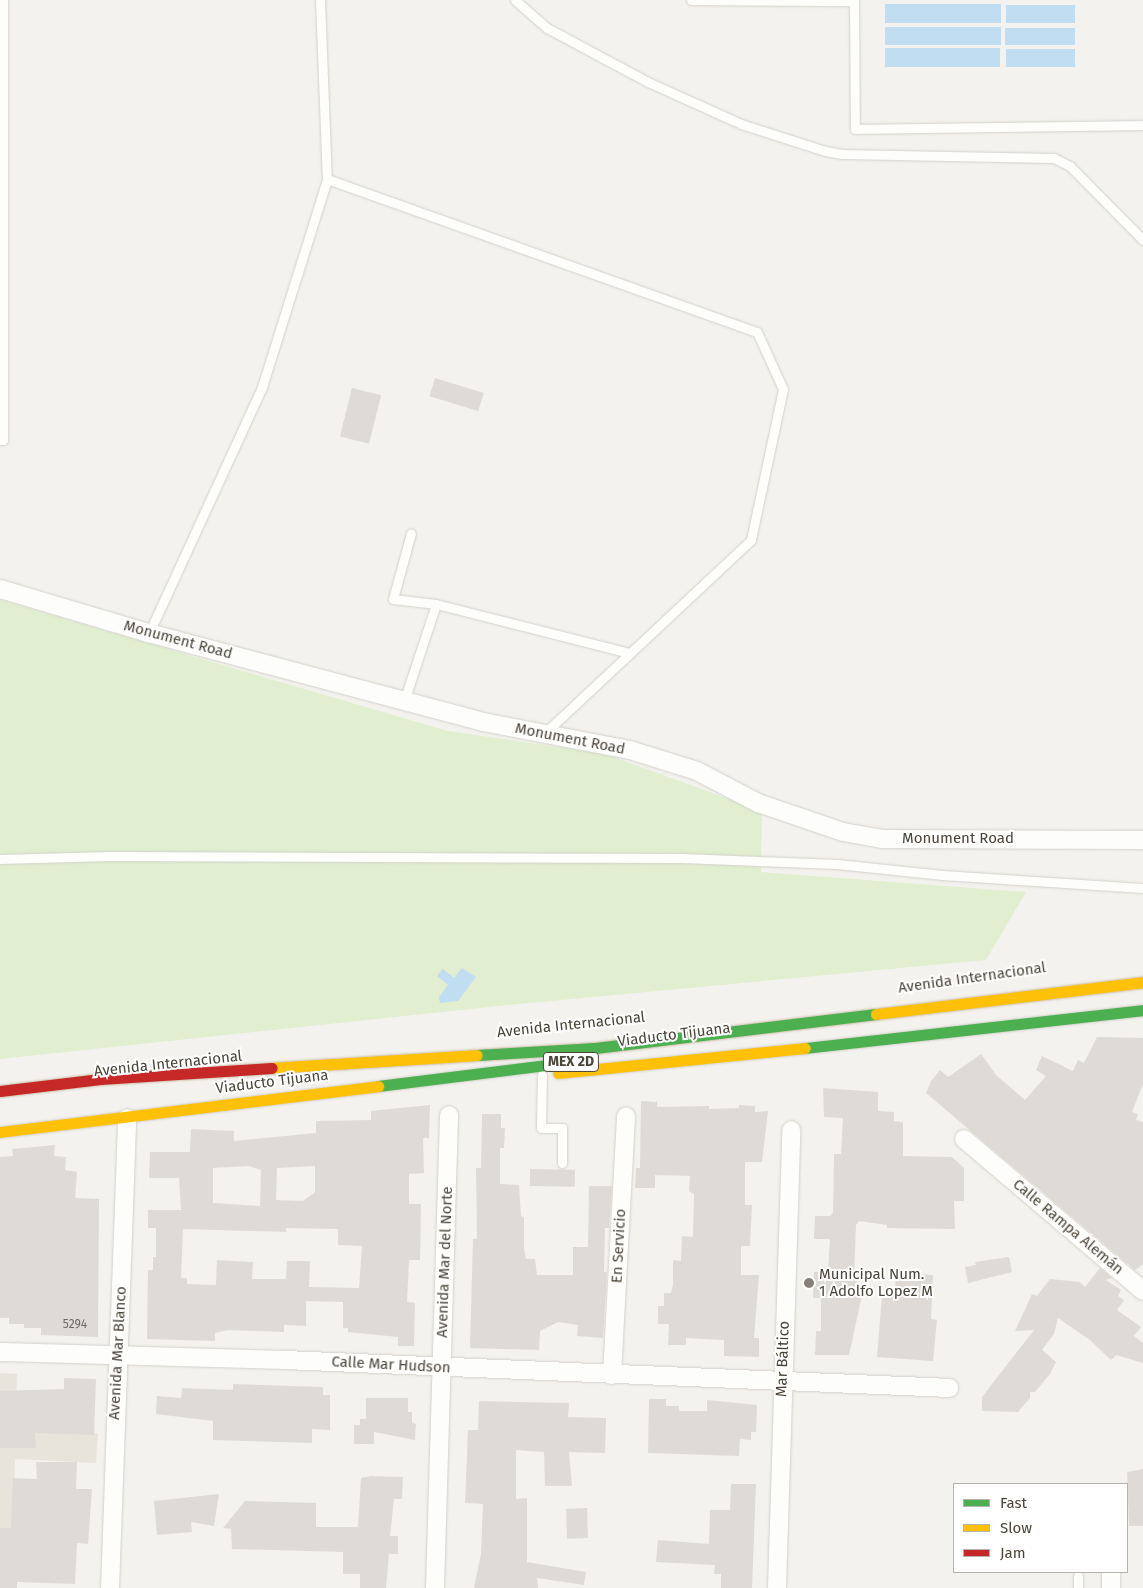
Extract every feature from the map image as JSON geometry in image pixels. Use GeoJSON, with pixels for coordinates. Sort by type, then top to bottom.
{"type":"FeatureCollection","features":[{"type":"Feature","properties":{"kind":"highway","name":"Avenida Internacional"},"geometry":{"type":"LineString","coordinates":[[0,1096],[804,1017],[1143,969]]}},
{"type":"Feature","properties":{"kind":"highway","name":"Viaducto Tijuana"},"geometry":{"type":"LineString","coordinates":[[0,1091],[100,1079],[595,1048],[1143,982]]}},
{"type":"Feature","properties":{"kind":"highway"},"geometry":{"type":"LineString","coordinates":[[1078,1003],[1143,994]]}},
{"type":"Feature","properties":{"kind":"highway"},"geometry":{"type":"LineString","coordinates":[[0,1133],[127,1118],[1071,1020],[1143,1010]]}},
{"type":"Feature","properties":{"kind":"highway"},"geometry":{"type":"LineString","coordinates":[[1071,1020],[1143,1016]]}},
{"type":"Feature","properties":{"kind":"highway","name":"Viaducto Tijuana"},"geometry":{"type":"LineString","coordinates":[[0,1133],[105,1117],[932,1020]]}},
{"type":"Feature","properties":{"kind":"street","name":"Monument Road"},"geometry":{"type":"LineString","coordinates":[[0,589],[149,633],[404,701],[544,734],[630,750],[697,771],[758,803],[843,832],[883,839],[1143,840]]}},
{"type":"Feature","properties":{"kind":"street","name":"Avenida Mar del Norte"},"geometry":{"type":"LineString","coordinates":[[435,1588],[449,1115]]}},
{"type":"Feature","properties":{"kind":"street","name":"En Servicio"},"geometry":{"type":"LineString","coordinates":[[612,1375],[626,1116]]}},
{"type":"Feature","properties":{"kind":"street","name":"Avenida Mar Blanco"},"geometry":{"type":"LineString","coordinates":[[110,1588],[116,1355],[127,1118]]}},
{"type":"Feature","properties":{"kind":"street","name":"Mar Báltico"},"geometry":{"type":"LineString","coordinates":[[777,1588],[791,1130]]}},
{"type":"Feature","properties":{"kind":"street","name":"Calle Rampa Alemán"},"geometry":{"type":"LineString","coordinates":[[964,1138],[1143,1291]]}},
{"type":"Feature","properties":{"kind":"street","name":"Calle Mar Hudson"},"geometry":{"type":"LineString","coordinates":[[0,1352],[782,1380],[949,1388]]}},
{"type":"Feature","properties":{"kind":"street"},"geometry":{"type":"LineString","coordinates":[[1110,1588],[1111,1573]]}},
{"type":"Feature","properties":{"kind":"lane"},"geometry":{"type":"LineString","coordinates":[[0,440],[3,440],[3,0]]}},
{"type":"Feature","properties":{"kind":"lane"},"geometry":{"type":"LineString","coordinates":[[149,633],[262,387],[327,179],[320,0]]}},
{"type":"Feature","properties":{"kind":"lane"},"geometry":{"type":"LineString","coordinates":[[515,0],[547,28],[648,82],[741,124],[824,151],[842,154],[1054,158],[1070,166],[1143,240]]}},
{"type":"Feature","properties":{"kind":"lane"},"geometry":{"type":"LineString","coordinates":[[691,0],[854,1],[855,129],[1143,125]]}},
{"type":"Feature","properties":{"kind":"lane"},"geometry":{"type":"LineString","coordinates":[[327,179],[757,332],[783,389],[751,540],[544,734]]}},
{"type":"Feature","properties":{"kind":"lane"},"geometry":{"type":"LineString","coordinates":[[412,533],[392,599],[436,604],[630,653]]}},
{"type":"Feature","properties":{"kind":"lane"},"geometry":{"type":"LineString","coordinates":[[404,701],[436,604]]}},
{"type":"Feature","properties":{"kind":"lane"},"geometry":{"type":"LineString","coordinates":[[0,859],[110,856],[681,858],[837,864],[942,875],[1143,888]]}},
{"type":"Feature","properties":{"kind":"lane"},"geometry":{"type":"LineString","coordinates":[[542,1075],[541,1128],[562,1128],[562,1163]]}},
{"type":"Feature","properties":{"kind":"lane"},"geometry":{"type":"LineString","coordinates":[[1078,1576],[1078,1588]]}},
{"type":"Feature","properties":{"kind":"shaded area"},"geometry":{"type":"Polygon","coordinates":[[[0,1373],[17,1374],[15,1429],[98,1433],[96,1463],[15,1459],[13,1588],[0,1588],[0,1373]]]}},
{"type":"Feature","properties":{"kind":"green space"},"geometry":{"type":"Polygon","coordinates":[[[0,600],[448,731],[605,754],[762,811],[761,872],[1026,892],[986,960],[508,1005],[0,1059],[0,600]]]}},
{"type":"Feature","properties":{"kind":"water"},"geometry":{"type":"Polygon","coordinates":[[[885,4],[1001,4],[1001,23],[885,23],[885,4]]]}},
{"type":"Feature","properties":{"kind":"water"},"geometry":{"type":"Polygon","coordinates":[[[1006,5],[1075,5],[1075,23],[1006,23],[1006,5]]]}},
{"type":"Feature","properties":{"kind":"water"},"geometry":{"type":"Polygon","coordinates":[[[885,27],[1001,27],[1001,45],[885,45],[885,27]]]}},
{"type":"Feature","properties":{"kind":"water"},"geometry":{"type":"Polygon","coordinates":[[[1005,28],[1075,28],[1075,45],[1005,45],[1005,28]]]}},
{"type":"Feature","properties":{"kind":"water"},"geometry":{"type":"Polygon","coordinates":[[[885,48],[1000,48],[1000,67],[885,67],[885,48]]]}},
{"type":"Feature","properties":{"kind":"water"},"geometry":{"type":"Polygon","coordinates":[[[1006,49],[1075,49],[1075,67],[1006,67],[1006,49]]]}},
{"type":"Feature","properties":{"kind":"water"},"geometry":{"type":"Polygon","coordinates":[[[462,968],[476,977],[458,1001],[440,1003],[439,997],[448,985],[437,976],[443,969],[454,978],[462,968]]]}},
{"type":"Feature","properties":{"kind":"building"},"geometry":{"type":"Polygon","coordinates":[[[435,378],[484,393],[478,411],[429,396],[435,378]]]}},
{"type":"Feature","properties":{"kind":"building"},"geometry":{"type":"Polygon","coordinates":[[[352,388],[381,395],[369,444],[340,437],[352,388]]]}},
{"type":"Feature","properties":{"kind":"building"},"geometry":{"type":"Polygon","coordinates":[[[1097,1037],[1143,1038],[1143,1084],[1132,1112],[1138,1114],[1136,1120],[1143,1122],[1143,1264],[1135,1270],[926,1093],[931,1081],[940,1070],[948,1077],[981,1054],[996,1075],[1025,1100],[1046,1076],[1036,1070],[1042,1056],[1073,1071],[1078,1060],[1084,1063],[1097,1037]]]}},
{"type":"Feature","properties":{"kind":"building"},"geometry":{"type":"Polygon","coordinates":[[[823,1088],[878,1092],[878,1111],[894,1112],[894,1121],[903,1122],[903,1156],[952,1157],[964,1168],[964,1201],[954,1201],[955,1229],[887,1228],[887,1225],[859,1221],[856,1225],[854,1278],[857,1278],[857,1295],[862,1295],[849,1355],[815,1355],[816,1331],[821,1331],[821,1298],[813,1298],[814,1272],[828,1272],[830,1239],[814,1239],[815,1216],[830,1216],[833,1213],[834,1154],[841,1154],[843,1118],[824,1117],[823,1088]]]}},
{"type":"Feature","properties":{"kind":"building"},"geometry":{"type":"Polygon","coordinates":[[[641,1101],[657,1102],[657,1107],[709,1106],[709,1109],[739,1108],[739,1105],[755,1106],[755,1112],[768,1111],[762,1162],[745,1162],[745,1205],[752,1205],[750,1246],[741,1246],[741,1275],[759,1275],[754,1338],[759,1338],[759,1357],[724,1356],[724,1340],[686,1338],[686,1345],[668,1345],[669,1324],[658,1324],[658,1306],[664,1306],[664,1293],[671,1293],[673,1285],[673,1260],[681,1261],[682,1236],[693,1237],[694,1194],[689,1191],[690,1176],[655,1175],[655,1188],[635,1188],[636,1168],[640,1168],[641,1101]]]}},
{"type":"Feature","properties":{"kind":"building"},"geometry":{"type":"Polygon","coordinates":[[[430,1105],[429,1138],[423,1138],[424,1173],[409,1174],[409,1204],[421,1204],[420,1260],[409,1260],[407,1302],[415,1303],[414,1346],[398,1346],[398,1337],[348,1332],[348,1328],[343,1328],[343,1302],[306,1301],[306,1326],[284,1325],[284,1332],[228,1330],[215,1333],[215,1341],[147,1339],[148,1270],[153,1270],[153,1257],[156,1257],[156,1228],[148,1228],[148,1210],[181,1210],[179,1178],[149,1178],[150,1152],[190,1152],[191,1129],[234,1131],[234,1141],[316,1133],[316,1121],[371,1120],[371,1111],[430,1105]],[[249,1166],[213,1168],[213,1203],[260,1206],[261,1170],[249,1166]],[[315,1166],[277,1168],[276,1200],[303,1201],[315,1192],[315,1166]],[[286,1228],[286,1232],[183,1229],[181,1278],[187,1278],[187,1284],[216,1285],[217,1260],[253,1262],[252,1279],[286,1279],[287,1261],[310,1261],[309,1287],[359,1288],[362,1246],[338,1245],[338,1229],[286,1228]]]}},
{"type":"Feature","properties":{"kind":"building"},"geometry":{"type":"Polygon","coordinates":[[[482,1114],[501,1114],[501,1128],[505,1128],[504,1148],[500,1148],[500,1184],[519,1185],[521,1216],[524,1217],[524,1250],[526,1259],[535,1259],[537,1275],[573,1275],[573,1247],[588,1247],[589,1186],[612,1186],[609,1228],[605,1228],[604,1272],[607,1272],[603,1338],[577,1336],[578,1325],[558,1322],[540,1331],[539,1350],[470,1348],[473,1239],[477,1239],[476,1168],[481,1168],[482,1114]]]}},
{"type":"Feature","properties":{"kind":"building"},"geometry":{"type":"Polygon","coordinates":[[[55,1145],[54,1156],[66,1157],[65,1170],[77,1172],[75,1198],[99,1199],[98,1337],[41,1335],[41,1328],[24,1328],[24,1324],[9,1324],[9,1318],[0,1318],[0,1157],[13,1156],[12,1149],[55,1145]]]}},
{"type":"Feature","properties":{"kind":"building"},"geometry":{"type":"Polygon","coordinates":[[[530,1169],[575,1170],[575,1187],[530,1186],[530,1169]]]}},
{"type":"Feature","properties":{"kind":"building"},"geometry":{"type":"Polygon","coordinates":[[[1009,1257],[1012,1272],[968,1283],[965,1267],[976,1265],[975,1262],[1009,1257]]]}},
{"type":"Feature","properties":{"kind":"building"},"geometry":{"type":"Polygon","coordinates":[[[1100,1268],[1112,1278],[1106,1280],[1121,1290],[1118,1296],[1124,1300],[1117,1310],[1141,1327],[1134,1336],[1143,1343],[1143,1363],[1116,1355],[1111,1360],[1090,1340],[1058,1318],[1054,1334],[1042,1350],[1056,1362],[1050,1374],[1035,1392],[1030,1392],[1030,1398],[1018,1412],[982,1411],[982,1397],[1034,1330],[1015,1331],[1032,1294],[1037,1296],[1050,1279],[1080,1282],[1085,1287],[1100,1268]]]}},
{"type":"Feature","properties":{"kind":"building"},"geometry":{"type":"Polygon","coordinates":[[[896,1273],[933,1275],[931,1319],[937,1320],[933,1361],[877,1357],[882,1295],[895,1295],[896,1273]]]}},
{"type":"Feature","properties":{"kind":"building"},"geometry":{"type":"Polygon","coordinates":[[[64,1378],[96,1379],[94,1435],[35,1433],[36,1448],[0,1448],[0,1391],[64,1389],[64,1378]]]}},
{"type":"Feature","properties":{"kind":"building"},"geometry":{"type":"Polygon","coordinates":[[[233,1384],[323,1387],[323,1395],[330,1395],[330,1430],[312,1429],[312,1443],[213,1440],[213,1421],[156,1414],[157,1396],[181,1398],[182,1388],[233,1390],[233,1384]]]}},
{"type":"Feature","properties":{"kind":"building"},"geometry":{"type":"Polygon","coordinates":[[[366,1398],[408,1398],[408,1412],[412,1412],[412,1423],[416,1424],[415,1440],[374,1432],[374,1444],[354,1444],[354,1425],[360,1425],[360,1419],[366,1419],[366,1398]]]}},
{"type":"Feature","properties":{"kind":"building"},"geometry":{"type":"Polygon","coordinates":[[[649,1399],[666,1399],[666,1406],[679,1406],[679,1411],[707,1411],[707,1400],[757,1405],[756,1432],[751,1432],[751,1440],[740,1439],[739,1456],[648,1453],[649,1399]]]}},
{"type":"Feature","properties":{"kind":"building"},"geometry":{"type":"Polygon","coordinates":[[[479,1401],[569,1403],[568,1417],[606,1418],[605,1453],[569,1452],[572,1486],[545,1486],[544,1452],[516,1450],[516,1499],[527,1498],[527,1562],[586,1572],[584,1585],[537,1578],[538,1588],[474,1588],[481,1554],[483,1504],[465,1503],[468,1430],[478,1430],[479,1401]]]}},
{"type":"Feature","properties":{"kind":"building"},"geometry":{"type":"Polygon","coordinates":[[[36,1462],[77,1462],[76,1489],[92,1489],[88,1544],[77,1543],[75,1584],[17,1582],[17,1588],[0,1588],[0,1528],[11,1528],[13,1478],[37,1479],[36,1462]]]}},
{"type":"Feature","properties":{"kind":"building"},"geometry":{"type":"Polygon","coordinates":[[[1143,1469],[1143,1526],[1129,1526],[1127,1472],[1143,1469]]]}},
{"type":"Feature","properties":{"kind":"building"},"geometry":{"type":"Polygon","coordinates":[[[371,1476],[403,1477],[402,1499],[394,1499],[390,1536],[398,1536],[398,1554],[389,1554],[386,1588],[360,1588],[360,1574],[343,1574],[343,1552],[232,1549],[231,1529],[223,1528],[245,1501],[316,1503],[316,1527],[358,1527],[361,1478],[371,1476]]]}},
{"type":"Feature","properties":{"kind":"building"},"geometry":{"type":"Polygon","coordinates":[[[731,1484],[756,1484],[752,1588],[721,1588],[721,1574],[714,1574],[715,1565],[656,1562],[658,1540],[709,1544],[710,1510],[730,1510],[731,1484]]]}},
{"type":"Feature","properties":{"kind":"building"},"geometry":{"type":"Polygon","coordinates":[[[219,1494],[214,1526],[191,1522],[192,1532],[157,1535],[154,1501],[219,1494]]]}},
{"type":"Feature","properties":{"kind":"building"},"geometry":{"type":"Polygon","coordinates":[[[587,1508],[588,1538],[567,1539],[566,1509],[587,1508]]]}},
{"type":"Feature","properties":{"kind":"traffic: fast"},"geometry":{"type":"LineString","coordinates":[[805,1048],[1143,1010]]}},
{"type":"Feature","properties":{"kind":"traffic: fast"},"geometry":{"type":"LineString","coordinates":[[477,1055],[595,1048],[876,1014]]}},
{"type":"Feature","properties":{"kind":"traffic: fast"},"geometry":{"type":"LineString","coordinates":[[378,1086],[579,1061]]}},
{"type":"Feature","properties":{"kind":"traffic: slow"},"geometry":{"type":"LineString","coordinates":[[876,1014],[1143,982]]}},
{"type":"Feature","properties":{"kind":"traffic: slow"},"geometry":{"type":"LineString","coordinates":[[558,1073],[805,1048]]}},
{"type":"Feature","properties":{"kind":"traffic: slow"},"geometry":{"type":"LineString","coordinates":[[272,1068],[477,1055]]}},
{"type":"Feature","properties":{"kind":"traffic: slow"},"geometry":{"type":"LineString","coordinates":[[0,1132],[378,1086]]}},
{"type":"Feature","properties":{"kind":"traffic: jam"},"geometry":{"type":"LineString","coordinates":[[0,1091],[100,1079],[272,1068]]}},
{"type":"Feature","properties":{"kind":"place","name":"Municipal Num. 1 Adolfo Lopez M"},"geometry":{"type":"Point","coordinates":[809,1283]}}]}
